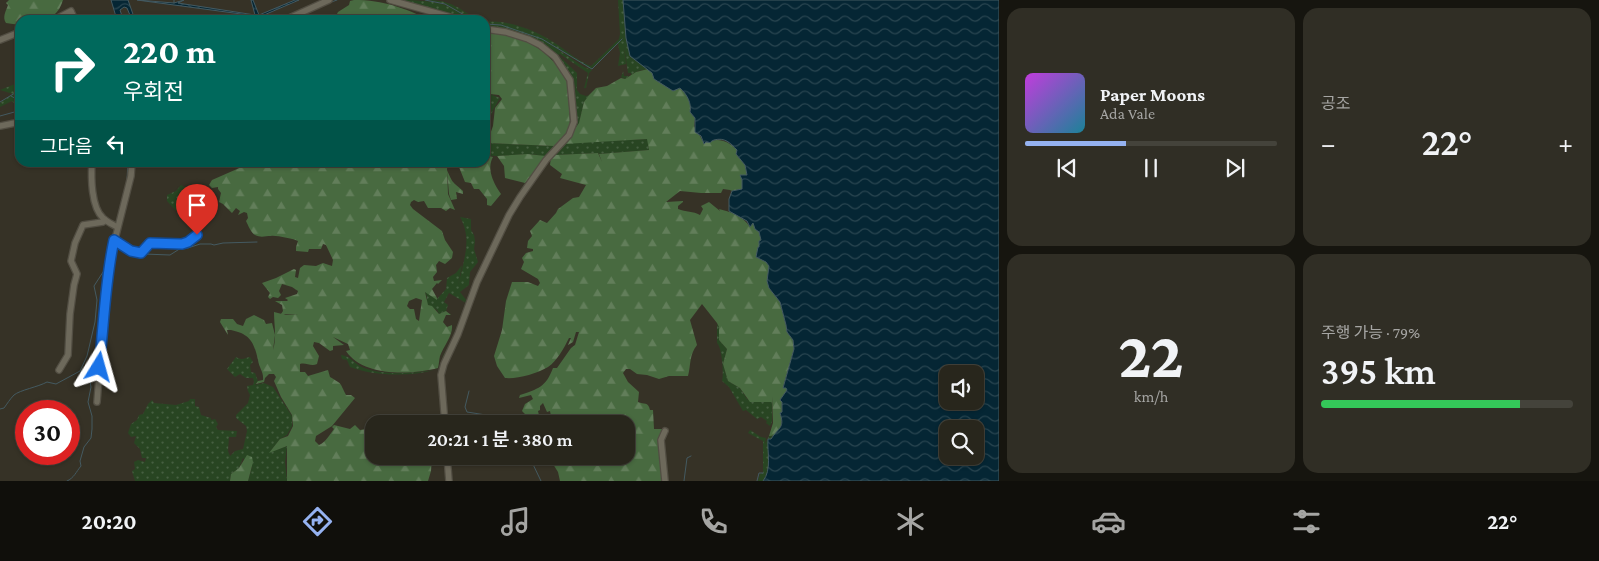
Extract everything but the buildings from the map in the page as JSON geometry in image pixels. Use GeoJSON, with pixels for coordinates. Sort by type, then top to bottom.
{"type":"FeatureCollection","features":[{"type":"Feature","properties":{"kind":"street"},"geometry":{"type":"LineString","coordinates":[[296,15],[329,0]]}},
{"type":"Feature","properties":{"kind":"street"},"geometry":{"type":"LineString","coordinates":[[390,0],[443,15]]}},
{"type":"Feature","properties":{"kind":"street"},"geometry":{"type":"LineString","coordinates":[[63,15],[71,11],[73,15]]}},
{"type":"Feature","properties":{"kind":"street"},"geometry":{"type":"LineString","coordinates":[[444,415],[441,375],[477,282],[509,215],[520,197],[546,160],[574,126],[570,80],[555,57],[540,45],[528,39],[506,32],[490,30]]}},
{"type":"Feature","properties":{"kind":"street"},"geometry":{"type":"LineString","coordinates":[[0,40],[15,34]]}},
{"type":"Feature","properties":{"kind":"street"},"geometry":{"type":"LineString","coordinates":[[0,126],[15,123]]}},
{"type":"Feature","properties":{"kind":"street"},"geometry":{"type":"LineString","coordinates":[[92,167],[92,188],[97,208],[105,220],[117,227]]}},
{"type":"Feature","properties":{"kind":"street"},"geometry":{"type":"LineString","coordinates":[[97,402],[108,267],[132,167]]}},
{"type":"Feature","properties":{"kind":"street"},"geometry":{"type":"LineString","coordinates":[[59,370],[68,355],[70,314],[77,274],[71,261],[75,242],[83,225],[103,222],[105,220]]}},
{"type":"Feature","properties":{"kind":"street"},"geometry":{"type":"LineString","coordinates":[[114,240],[131,251],[141,253],[150,243],[182,244],[197,235]]}},
{"type":"Feature","properties":{"kind":"street"},"geometry":{"type":"LineString","coordinates":[[665,431],[662,440],[665,481]]}},
{"type":"Feature","properties":{"kind":"street"},"geometry":{"type":"LineString","coordinates":[[448,465],[449,481]]}},
{"type":"Feature","properties":{"kind":"green space"},"geometry":{"type":"Polygon","coordinates":[[[9,0],[63,0],[53,15],[15,15],[15,24],[6,23],[5,21],[4,18],[8,5],[6,3],[9,0]]]}},
{"type":"Feature","properties":{"kind":"green space"},"geometry":{"type":"Polygon","coordinates":[[[394,0],[439,3],[464,15],[446,15],[394,0]]]}},
{"type":"Feature","properties":{"kind":"green space"},"geometry":{"type":"Polygon","coordinates":[[[428,0],[436,0],[455,6],[470,15],[464,15],[445,4],[428,0]]]}},
{"type":"Feature","properties":{"kind":"green space"},"geometry":{"type":"Polygon","coordinates":[[[618,0],[623,0],[626,38],[630,56],[648,69],[631,75],[631,73],[628,73],[624,46],[626,64],[618,66],[620,53],[618,44],[622,39],[591,69],[544,40],[584,67],[592,70],[589,73],[586,88],[584,88],[588,73],[560,54],[558,55],[577,73],[577,90],[569,75],[542,45],[490,29],[490,22],[504,22],[533,31],[591,66],[619,39],[618,0]]]}},
{"type":"Feature","properties":{"kind":"green space"},"geometry":{"type":"Polygon","coordinates":[[[350,1],[375,1],[418,15],[336,15],[349,5],[350,1]]]}},
{"type":"Feature","properties":{"kind":"green space"},"geometry":{"type":"Polygon","coordinates":[[[490,31],[510,35],[530,41],[555,59],[568,78],[572,123],[566,137],[548,154],[509,213],[468,303],[462,299],[468,304],[455,339],[441,368],[443,356],[456,334],[466,303],[449,293],[444,302],[448,305],[446,311],[439,314],[437,310],[427,304],[425,292],[437,299],[446,289],[447,278],[456,273],[462,265],[458,286],[466,251],[466,234],[460,217],[471,219],[471,230],[475,241],[474,249],[478,262],[470,272],[469,285],[460,292],[467,301],[504,217],[525,183],[545,157],[530,154],[490,156],[490,143],[554,146],[564,137],[570,125],[568,86],[561,70],[543,52],[526,41],[507,35],[490,33],[490,31]]]}},
{"type":"Feature","properties":{"kind":"green space"},"geometry":{"type":"Polygon","coordinates":[[[490,33],[507,35],[526,41],[543,52],[561,70],[568,86],[570,125],[567,133],[554,146],[490,143],[495,108],[502,99],[499,95],[490,94],[490,33]]]}},
{"type":"Feature","properties":{"kind":"green space"},"geometry":{"type":"Polygon","coordinates":[[[622,65],[624,76],[629,76],[625,79],[621,77],[623,72],[622,65]]]}},
{"type":"Feature","properties":{"kind":"green space"},"geometry":{"type":"Polygon","coordinates":[[[648,69],[683,91],[688,97],[690,112],[695,118],[694,126],[704,143],[722,140],[730,144],[737,150],[736,154],[745,165],[747,175],[742,180],[743,189],[732,191],[723,189],[721,193],[680,191],[666,202],[683,201],[678,206],[678,209],[700,215],[703,209],[701,206],[709,202],[720,211],[719,209],[740,217],[750,227],[753,223],[759,232],[766,262],[769,266],[769,288],[780,302],[787,332],[793,340],[794,349],[783,387],[787,388],[787,390],[780,400],[782,402],[781,424],[778,433],[769,436],[773,423],[772,396],[772,402],[750,402],[740,388],[728,381],[723,364],[727,349],[719,340],[719,327],[717,323],[702,304],[690,320],[697,345],[691,356],[688,376],[669,376],[659,379],[637,374],[630,369],[626,369],[623,373],[628,382],[639,392],[638,402],[647,404],[650,410],[653,410],[654,429],[665,429],[663,434],[664,481],[560,481],[554,465],[635,465],[635,415],[551,415],[550,411],[547,412],[543,403],[538,411],[539,415],[526,415],[522,411],[525,404],[533,399],[531,395],[519,398],[520,395],[537,389],[544,383],[553,368],[557,368],[575,345],[579,332],[576,332],[573,342],[568,345],[571,338],[569,338],[560,354],[548,367],[527,376],[505,378],[497,366],[494,356],[502,330],[506,301],[512,282],[528,282],[538,286],[540,283],[538,279],[521,269],[524,262],[522,258],[526,253],[533,251],[533,249],[527,248],[528,241],[532,236],[530,231],[540,220],[547,223],[558,209],[573,198],[579,197],[586,185],[560,178],[562,174],[550,165],[551,157],[555,155],[598,153],[602,162],[599,154],[649,150],[647,139],[564,144],[579,123],[584,102],[596,88],[607,86],[621,78],[625,79],[636,72],[648,69]]]}},
{"type":"Feature","properties":{"kind":"green space"},"geometry":{"type":"Polygon","coordinates":[[[572,83],[580,94],[589,95],[584,102],[579,123],[565,143],[648,139],[649,150],[599,154],[594,148],[598,153],[555,155],[562,150],[549,158],[573,131],[572,83]]]}},
{"type":"Feature","properties":{"kind":"green space"},"geometry":{"type":"Polygon","coordinates":[[[15,84],[15,104],[12,101],[0,107],[0,103],[13,94],[0,90],[15,84]]]}},
{"type":"Feature","properties":{"kind":"green space"},"geometry":{"type":"Polygon","coordinates":[[[490,94],[500,98],[490,118],[490,94]]]}},
{"type":"Feature","properties":{"kind":"green space"},"geometry":{"type":"Polygon","coordinates":[[[527,154],[546,156],[525,183],[505,178],[504,166],[497,156],[527,154]]]}},
{"type":"Feature","properties":{"kind":"green space"},"geometry":{"type":"Polygon","coordinates":[[[490,166],[494,181],[501,194],[491,206],[487,205],[487,199],[479,189],[474,189],[471,183],[465,182],[459,167],[490,166]]]}},
{"type":"Feature","properties":{"kind":"green space"},"geometry":{"type":"Polygon","coordinates":[[[242,167],[447,167],[448,194],[455,210],[450,208],[446,211],[441,208],[428,208],[424,201],[418,202],[414,200],[410,205],[442,231],[445,240],[453,252],[452,258],[445,264],[439,261],[436,265],[437,272],[433,277],[434,281],[442,280],[432,289],[437,300],[425,292],[428,305],[432,306],[439,314],[446,311],[451,315],[446,315],[443,322],[447,327],[452,325],[452,329],[440,356],[438,368],[402,373],[375,370],[364,366],[354,359],[346,351],[350,350],[348,344],[333,337],[344,345],[333,346],[333,350],[330,351],[319,343],[314,342],[313,346],[319,356],[317,364],[300,364],[300,372],[305,372],[308,376],[328,370],[330,377],[340,384],[346,395],[351,395],[355,398],[332,426],[316,436],[315,441],[319,445],[324,442],[334,429],[332,427],[334,425],[350,429],[355,425],[360,430],[365,429],[365,465],[431,465],[428,481],[287,481],[287,446],[269,453],[280,439],[288,436],[293,426],[292,415],[274,381],[276,377],[274,374],[269,374],[264,382],[256,384],[258,381],[263,380],[263,377],[253,344],[243,334],[227,330],[228,335],[220,322],[221,319],[233,319],[237,324],[243,326],[246,319],[254,315],[264,320],[266,324],[272,323],[275,335],[274,312],[281,314],[283,311],[282,305],[275,301],[287,301],[285,298],[297,294],[298,291],[282,284],[279,291],[281,295],[278,298],[273,297],[270,299],[268,297],[270,293],[262,283],[294,269],[296,270],[295,277],[298,278],[300,268],[304,265],[316,266],[323,263],[332,266],[333,260],[326,245],[323,244],[321,249],[309,249],[308,252],[296,251],[298,241],[293,239],[255,235],[246,221],[248,218],[247,213],[244,212],[238,215],[240,211],[236,208],[232,213],[219,202],[221,193],[218,187],[212,188],[209,185],[212,180],[242,167]],[[416,298],[409,301],[407,306],[410,309],[414,309],[416,319],[419,321],[422,300],[416,298]]]}},
{"type":"Feature","properties":{"kind":"green space"},"geometry":{"type":"Polygon","coordinates":[[[447,170],[453,182],[463,191],[463,194],[456,192],[457,199],[451,200],[447,170]]]}},
{"type":"Feature","properties":{"kind":"green space"},"geometry":{"type":"Polygon","coordinates":[[[181,185],[193,187],[199,193],[199,200],[195,202],[194,208],[187,210],[182,207],[176,211],[167,201],[167,195],[176,191],[181,185]]]}},
{"type":"Feature","properties":{"kind":"green space"},"geometry":{"type":"Polygon","coordinates":[[[717,324],[719,327],[719,340],[727,349],[723,364],[728,381],[740,388],[747,399],[754,402],[772,402],[772,422],[770,426],[761,417],[757,419],[746,410],[743,411],[729,387],[722,381],[722,361],[717,343],[717,324]]]}},
{"type":"Feature","properties":{"kind":"green space"},"geometry":{"type":"Polygon","coordinates":[[[341,355],[372,371],[408,373],[434,370],[414,374],[381,374],[350,367],[347,360],[342,359],[341,355]]]}},
{"type":"Feature","properties":{"kind":"green space"},"geometry":{"type":"Polygon","coordinates":[[[236,357],[242,359],[250,357],[253,362],[250,365],[251,372],[255,373],[258,381],[255,385],[264,383],[273,387],[292,416],[292,426],[287,435],[280,439],[270,452],[287,446],[285,462],[287,481],[248,481],[252,467],[243,458],[239,468],[231,474],[230,481],[135,481],[132,471],[135,469],[134,462],[138,460],[145,462],[146,458],[142,458],[140,449],[134,443],[136,436],[131,437],[128,433],[131,424],[137,420],[139,415],[143,414],[152,400],[154,403],[176,405],[190,399],[195,399],[195,406],[199,407],[201,415],[211,418],[211,420],[215,419],[218,424],[216,427],[218,430],[237,431],[236,437],[229,437],[228,451],[230,456],[235,451],[243,449],[247,431],[246,426],[236,418],[236,415],[248,403],[250,395],[247,386],[253,385],[254,382],[253,378],[246,378],[240,374],[235,377],[227,369],[236,357]]]}},
{"type":"Feature","properties":{"kind":"green space"},"geometry":{"type":"Polygon","coordinates":[[[750,430],[766,438],[765,444],[769,436],[773,436],[769,439],[768,466],[766,477],[763,481],[758,481],[760,474],[763,473],[763,441],[748,433],[750,430]]]}},
{"type":"Feature","properties":{"kind":"green space"},"geometry":{"type":"Polygon","coordinates":[[[247,455],[252,457],[253,462],[248,481],[230,481],[231,474],[239,468],[247,455]]]}},
{"type":"Feature","properties":{"kind":"water"},"geometry":{"type":"Polygon","coordinates":[[[111,0],[128,0],[133,15],[130,15],[127,8],[124,7],[120,10],[122,15],[116,15],[111,0]]]}},
{"type":"Feature","properties":{"kind":"water"},"geometry":{"type":"Polygon","coordinates":[[[137,0],[174,3],[184,0],[178,3],[255,15],[137,0]]]}},
{"type":"Feature","properties":{"kind":"water"},"geometry":{"type":"Polygon","coordinates":[[[251,0],[253,0],[259,15],[255,15],[251,0]]]}},
{"type":"Feature","properties":{"kind":"water"},"geometry":{"type":"Polygon","coordinates":[[[295,0],[299,0],[264,15],[259,15],[295,0]]]}},
{"type":"Feature","properties":{"kind":"water"},"geometry":{"type":"Polygon","coordinates":[[[623,0],[999,0],[999,481],[763,481],[766,477],[768,466],[768,439],[771,439],[782,422],[780,413],[782,412],[782,402],[780,400],[787,390],[783,388],[794,349],[793,340],[787,332],[780,302],[769,288],[767,281],[769,266],[766,262],[756,257],[759,241],[761,240],[759,232],[755,229],[753,223],[750,227],[747,221],[729,211],[729,199],[732,191],[742,189],[740,175],[747,175],[745,165],[736,154],[737,150],[727,141],[718,139],[704,144],[701,136],[695,132],[695,118],[690,112],[690,102],[685,93],[680,88],[673,91],[654,79],[652,73],[630,56],[626,38],[623,0]]]}},
{"type":"Feature","properties":{"kind":"waterway"},"geometry":{"type":"LineString","coordinates":[[326,4],[337,0]]}},
{"type":"Feature","properties":{"kind":"waterway"},"geometry":{"type":"LineString","coordinates":[[425,0],[445,4],[464,15]]}},
{"type":"Feature","properties":{"kind":"waterway"},"geometry":{"type":"LineString","coordinates":[[490,24],[501,25],[542,39],[592,69],[622,39]]}},
{"type":"Feature","properties":{"kind":"waterway"},"geometry":{"type":"LineString","coordinates":[[0,102],[15,93]]}},
{"type":"Feature","properties":{"kind":"waterway"},"geometry":{"type":"LineString","coordinates":[[11,96],[15,98]]}},
{"type":"Feature","properties":{"kind":"waterway"},"geometry":{"type":"LineString","coordinates":[[0,116],[15,112]]}},
{"type":"Feature","properties":{"kind":"waterway"},"geometry":{"type":"LineString","coordinates":[[127,180],[128,167]]}},
{"type":"Feature","properties":{"kind":"waterway"},"geometry":{"type":"LineString","coordinates":[[144,254],[170,255],[181,248],[200,244],[257,242]]}},
{"type":"Feature","properties":{"kind":"waterway"},"geometry":{"type":"LineString","coordinates":[[0,409],[4,408],[17,393],[47,382],[56,384],[80,371],[87,356],[95,322],[97,300],[94,286],[105,269]]}},
{"type":"Feature","properties":{"kind":"waterway"},"geometry":{"type":"LineString","coordinates":[[67,481],[73,477],[81,466],[80,461],[84,447],[91,438],[92,416],[88,402],[91,387],[89,376],[80,372]]}},
{"type":"Feature","properties":{"kind":"waterway"},"geometry":{"type":"LineString","coordinates":[[469,391],[465,407],[467,412],[486,415]]}},
{"type":"Feature","properties":{"kind":"waterway"},"geometry":{"type":"LineString","coordinates":[[684,481],[687,458],[691,456]]}},
{"type":"Feature","properties":{"kind":"waterway"},"geometry":{"type":"LineString","coordinates":[[533,465],[541,481]]}},
{"type":"Feature","properties":{"kind":"waterway"},"geometry":{"type":"LineString","coordinates":[[757,481],[759,473],[763,473]]}},
{"type":"Feature","properties":{"kind":"route"},"geometry":{"type":"LineString","coordinates":[[99,367],[108,267],[114,240],[131,251],[141,253],[150,243],[182,244],[192,240],[197,235]]}}]}
